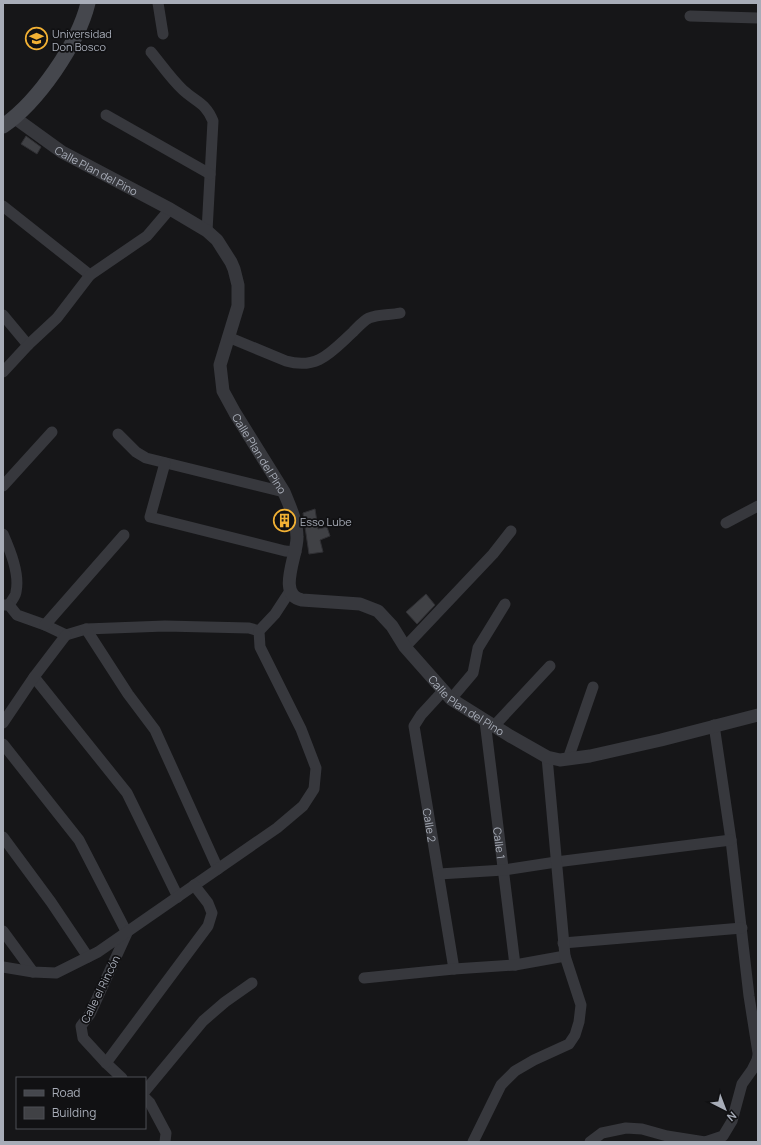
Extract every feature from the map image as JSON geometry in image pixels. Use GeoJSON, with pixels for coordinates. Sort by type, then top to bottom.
{"type":"FeatureCollection","features":[{"type":"Feature","properties":{"kind":"main road"},"geometry":{"type":"LineString","coordinates":[[3,126],[15,118],[39,90],[70,48],[85,16],[88,3]]}},
{"type":"Feature","properties":{"kind":"street"},"geometry":{"type":"LineString","coordinates":[[158,3],[163,34]]}},
{"type":"Feature","properties":{"kind":"street"},"geometry":{"type":"LineString","coordinates":[[690,16],[758,18]]}},
{"type":"Feature","properties":{"kind":"street"},"geometry":{"type":"LineString","coordinates":[[151,52],[183,90],[200,102],[209,111],[213,121],[207,231]]}},
{"type":"Feature","properties":{"kind":"street"},"geometry":{"type":"LineString","coordinates":[[106,115],[210,174]]}},
{"type":"Feature","properties":{"kind":"street","name":"Calle Plan del Pino"},"geometry":{"type":"LineString","coordinates":[[15,118],[62,152],[129,189],[170,209],[207,231],[217,240],[231,262],[236,276],[238,306],[220,365],[223,391],[284,492],[291,509],[296,527],[297,539],[296,552],[288,582],[292,596],[297,599],[360,604],[378,611],[386,619],[405,646],[447,695],[489,723],[547,757],[560,760],[590,756],[661,740],[714,725],[758,715]]}},
{"type":"Feature","properties":{"kind":"street"},"geometry":{"type":"LineString","coordinates":[[3,206],[90,275]]}},
{"type":"Feature","properties":{"kind":"street"},"geometry":{"type":"LineString","coordinates":[[3,372],[28,345],[57,318],[90,275],[147,236],[170,209]]}},
{"type":"Feature","properties":{"kind":"street"},"geometry":{"type":"LineString","coordinates":[[228,337],[295,364],[317,362],[328,355],[360,325],[370,318],[400,314]]}},
{"type":"Feature","properties":{"kind":"street"},"geometry":{"type":"LineString","coordinates":[[3,316],[28,345]]}},
{"type":"Feature","properties":{"kind":"street"},"geometry":{"type":"LineString","coordinates":[[3,486],[52,432]]}},
{"type":"Feature","properties":{"kind":"street"},"geometry":{"type":"LineString","coordinates":[[118,434],[136,452],[146,458],[284,492]]}},
{"type":"Feature","properties":{"kind":"street"},"geometry":{"type":"LineString","coordinates":[[165,463],[150,517],[285,551],[296,552]]}},
{"type":"Feature","properties":{"kind":"street"},"geometry":{"type":"LineString","coordinates":[[726,523],[758,506]]}},
{"type":"Feature","properties":{"kind":"street"},"geometry":{"type":"LineString","coordinates":[[405,646],[493,554],[511,531]]}},
{"type":"Feature","properties":{"kind":"street"},"geometry":{"type":"LineString","coordinates":[[3,534],[14,560],[16,578],[16,592],[6,605],[17,615],[46,625],[66,635]]}},
{"type":"Feature","properties":{"kind":"street"},"geometry":{"type":"LineString","coordinates":[[46,625],[124,534]]}},
{"type":"Feature","properties":{"kind":"street"},"geometry":{"type":"LineString","coordinates":[[3,968],[56,973],[98,952],[278,828],[303,806],[314,789],[316,768],[300,729],[260,647],[259,631],[275,614],[290,591]]}},
{"type":"Feature","properties":{"kind":"street","name":"Calle 2"},"geometry":{"type":"LineString","coordinates":[[454,969],[414,726],[421,715],[473,673],[478,648],[505,604]]}},
{"type":"Feature","properties":{"kind":"street"},"geometry":{"type":"LineString","coordinates":[[3,723],[34,677],[66,635],[86,629],[165,626],[250,628],[259,631]]}},
{"type":"Feature","properties":{"kind":"street"},"geometry":{"type":"LineString","coordinates":[[86,629],[128,694],[155,730],[218,870]]}},
{"type":"Feature","properties":{"kind":"street"},"geometry":{"type":"LineString","coordinates":[[489,723],[550,666]]}},
{"type":"Feature","properties":{"kind":"street"},"geometry":{"type":"LineString","coordinates":[[34,677],[127,793],[178,897]]}},
{"type":"Feature","properties":{"kind":"street"},"geometry":{"type":"LineString","coordinates":[[568,759],[592,687]]}},
{"type":"Feature","properties":{"kind":"street","name":"Calle 1"},"geometry":{"type":"LineString","coordinates":[[489,723],[515,965]]}},
{"type":"Feature","properties":{"kind":"street"},"geometry":{"type":"LineString","coordinates":[[590,1142],[602,1133],[626,1128],[642,1129],[667,1136],[705,1142],[723,1136],[732,1121],[742,1084],[757,1060],[758,1054],[749,996],[731,840],[714,725]]}},
{"type":"Feature","properties":{"kind":"street"},"geometry":{"type":"LineString","coordinates":[[3,744],[79,840],[127,933]]}},
{"type":"Feature","properties":{"kind":"street"},"geometry":{"type":"LineString","coordinates":[[473,1142],[500,1085],[515,1071],[534,1060],[569,1044],[575,1035],[579,1022],[581,1005],[565,956],[563,943],[547,757]]}},
{"type":"Feature","properties":{"kind":"street"},"geometry":{"type":"LineString","coordinates":[[3,838],[51,902],[88,957]]}},
{"type":"Feature","properties":{"kind":"street"},"geometry":{"type":"LineString","coordinates":[[438,874],[504,870],[731,840]]}},
{"type":"Feature","properties":{"kind":"street"},"geometry":{"type":"LineString","coordinates":[[106,1063],[208,926],[212,913],[208,903],[194,885]]}},
{"type":"Feature","properties":{"kind":"street"},"geometry":{"type":"LineString","coordinates":[[563,943],[742,928]]}},
{"type":"Feature","properties":{"kind":"street"},"geometry":{"type":"LineString","coordinates":[[3,931],[33,972]]}},
{"type":"Feature","properties":{"kind":"street","name":"Calle el Rincón"},"geometry":{"type":"LineString","coordinates":[[121,1077],[83,1038],[81,1026],[90,1014],[127,933]]}},
{"type":"Feature","properties":{"kind":"street"},"geometry":{"type":"LineString","coordinates":[[364,978],[454,969],[515,965],[565,956]]}},
{"type":"Feature","properties":{"kind":"street"},"geometry":{"type":"LineString","coordinates":[[146,1090],[203,1021],[225,1002],[252,983]]}},
{"type":"Feature","properties":{"kind":"street"},"geometry":{"type":"LineString","coordinates":[[146,1099],[150,1103],[166,1133],[165,1142]]}},
{"type":"Feature","properties":{"kind":"building"},"geometry":{"type":"Polygon","coordinates":[[[26,136],[41,147],[37,154],[21,144],[26,136]]]}},
{"type":"Feature","properties":{"kind":"building"},"geometry":{"type":"Polygon","coordinates":[[[315,509],[318,529],[327,527],[330,536],[320,540],[323,552],[309,554],[303,513],[315,509]]]}},
{"type":"Feature","properties":{"kind":"building"},"geometry":{"type":"Polygon","coordinates":[[[282,514],[284,514],[288,530],[280,527],[282,514]]]}},
{"type":"Feature","properties":{"kind":"building"},"geometry":{"type":"Polygon","coordinates":[[[426,594],[435,605],[417,624],[406,612],[426,594]]]}},
{"type":"Feature","properties":{"kind":"place","name":"Universidad Don Bosco"},"geometry":{"type":"Point","coordinates":[36,39]}},
{"type":"Feature","properties":{"kind":"place","name":"Esso Lube"},"geometry":{"type":"Point","coordinates":[285,521]}}]}
